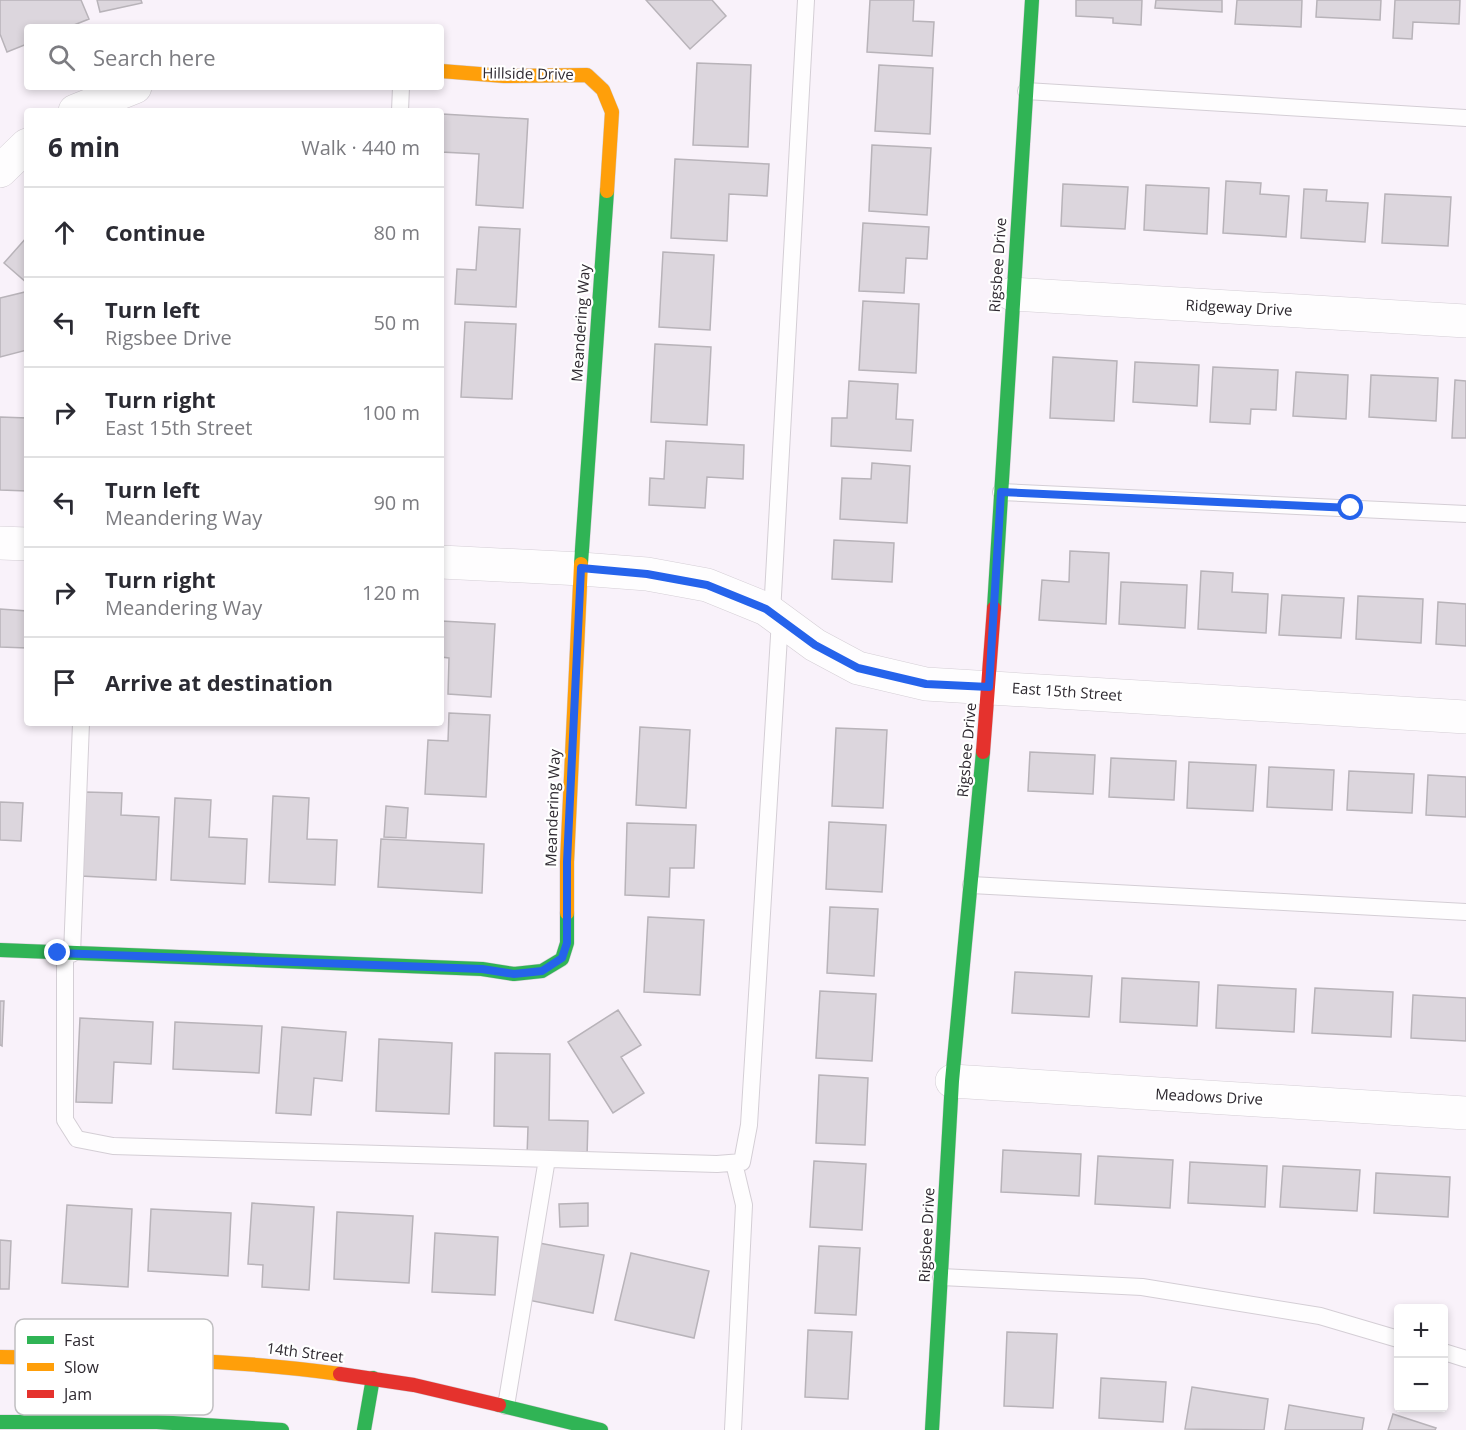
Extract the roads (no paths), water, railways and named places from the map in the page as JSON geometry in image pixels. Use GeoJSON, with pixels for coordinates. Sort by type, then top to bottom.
{"type":"FeatureCollection","features":[{"type":"Feature","properties":{"kind":"street","name":"Rigsbee Drive"},"geometry":{"type":"LineString","coordinates":[[932,1430],[952,1081],[989,687],[1032,0]]}},
{"type":"Feature","properties":{"kind":"street","name":"Hillside Drive"},"geometry":{"type":"LineString","coordinates":[[444,71],[504,76],[587,75],[597,81],[607,94]]}},
{"type":"Feature","properties":{"kind":"street"},"geometry":{"type":"LineString","coordinates":[[82,108],[128,90]]}},
{"type":"Feature","properties":{"kind":"street","name":"Meandering Way"},"geometry":{"type":"LineString","coordinates":[[0,950],[482,969],[514,974],[542,971],[562,958],[567,943],[567,862],[581,568],[612,112],[607,94]]}},
{"type":"Feature","properties":{"kind":"street","name":"Ridgeway Drive"},"geometry":{"type":"LineString","coordinates":[[1012,294],[1466,321]]}},
{"type":"Feature","properties":{"kind":"street"},"geometry":{"type":"LineString","coordinates":[[0,543],[24,544]]}},
{"type":"Feature","properties":{"kind":"street","name":"East 15th Street"},"geometry":{"type":"LineString","coordinates":[[444,562],[581,568],[647,574],[707,585],[766,609],[815,645],[858,668],[926,684],[1466,717]]}},
{"type":"Feature","properties":{"kind":"street","name":"Meadows Drive"},"geometry":{"type":"LineString","coordinates":[[952,1081],[1466,1113]]}},
{"type":"Feature","properties":{"kind":"street","name":"14th Street"},"geometry":{"type":"LineString","coordinates":[[0,1357],[15,1357]]}},
{"type":"Feature","properties":{"kind":"street","name":"14th Street"},"geometry":{"type":"LineString","coordinates":[[213,1361],[289,1367],[414,1385],[601,1430]]}},
{"type":"Feature","properties":{"kind":"street"},"geometry":{"type":"LineString","coordinates":[[364,1430],[374,1378]]}},
{"type":"Feature","properties":{"kind":"street"},"geometry":{"type":"LineString","coordinates":[[9,1424],[66,1426],[212,1424],[282,1430]]}},
{"type":"Feature","properties":{"kind":"lane"},"geometry":{"type":"LineString","coordinates":[[81,726],[68,954],[65,1120],[77,1139],[113,1146],[717,1164],[742,1162],[749,1125],[806,0]]}},
{"type":"Feature","properties":{"kind":"lane"},"geometry":{"type":"LineString","coordinates":[[400,108],[401,90]]}},
{"type":"Feature","properties":{"kind":"lane"},"geometry":{"type":"LineString","coordinates":[[1026,91],[1466,118]]}},
{"type":"Feature","properties":{"kind":"lane"},"geometry":{"type":"LineString","coordinates":[[1001,492],[1466,514]]}},
{"type":"Feature","properties":{"kind":"lane"},"geometry":{"type":"LineString","coordinates":[[971,885],[1466,912]]}},
{"type":"Feature","properties":{"kind":"lane"},"geometry":{"type":"LineString","coordinates":[[506,1406],[547,1159]]}},
{"type":"Feature","properties":{"kind":"lane"},"geometry":{"type":"LineString","coordinates":[[733,1430],[744,1205],[734,1163]]}},
{"type":"Feature","properties":{"kind":"lane"},"geometry":{"type":"LineString","coordinates":[[941,1277],[1142,1287],[1320,1316],[1394,1338]]}},
{"type":"Feature","properties":{"kind":"lane"},"geometry":{"type":"LineString","coordinates":[[1448,1354],[1466,1359]]}}]}
